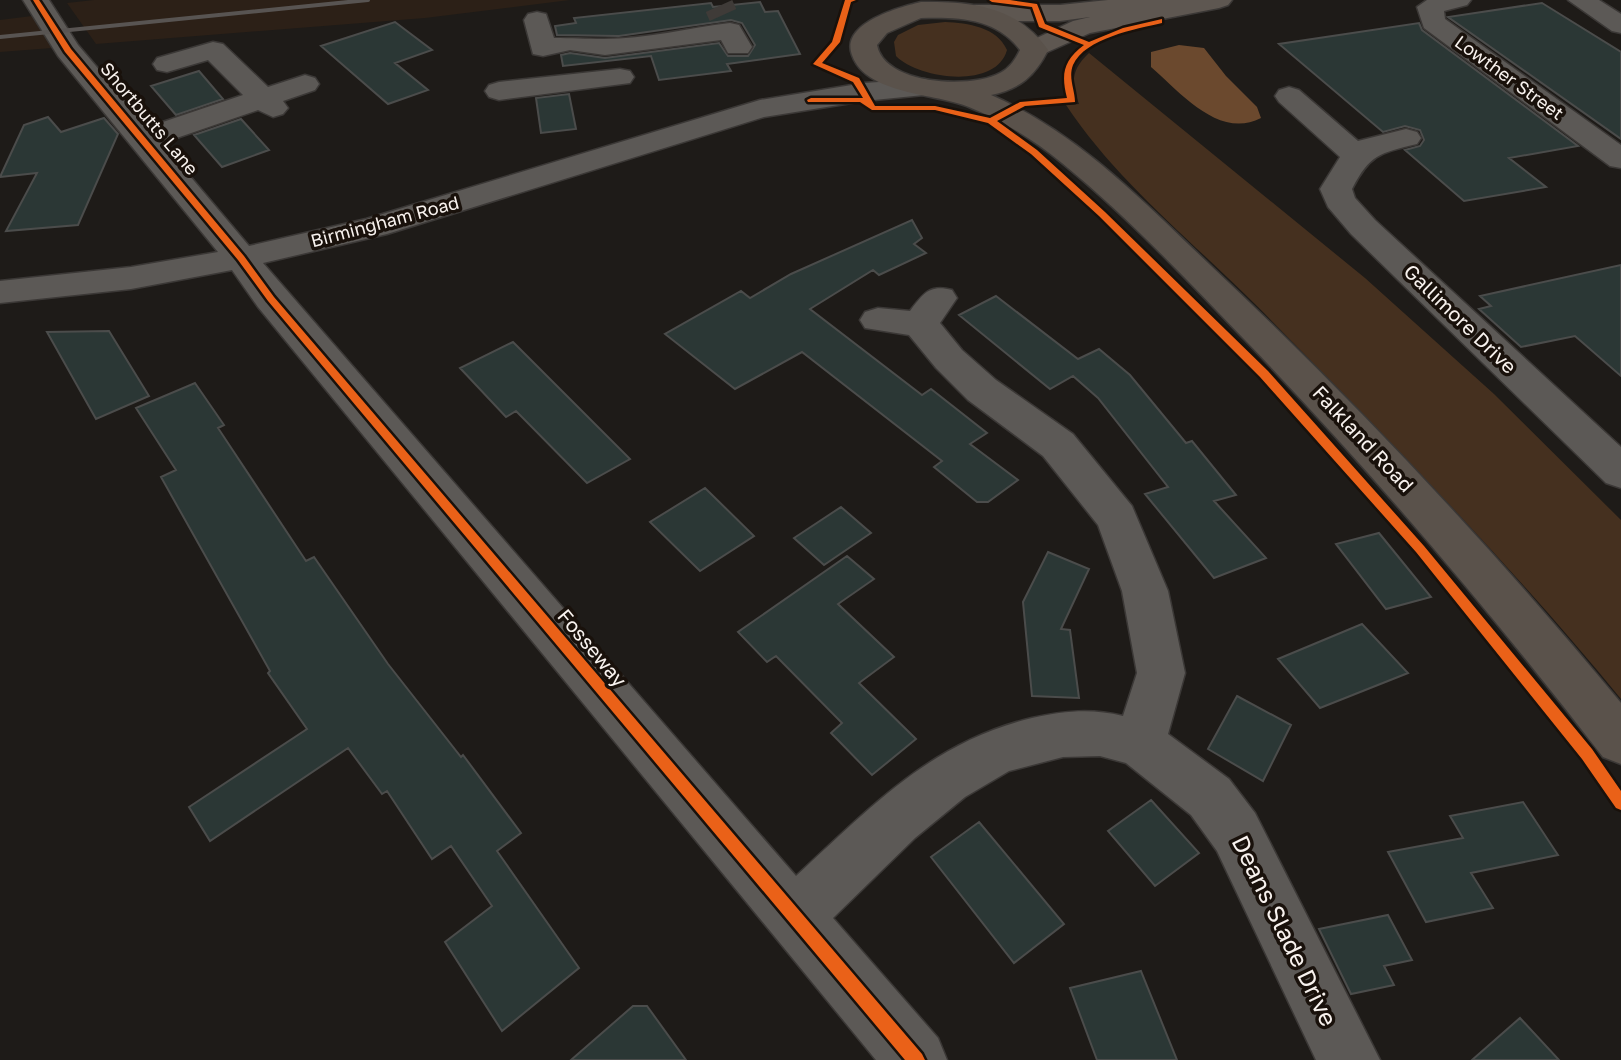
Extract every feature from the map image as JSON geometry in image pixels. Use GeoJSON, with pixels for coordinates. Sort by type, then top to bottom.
{"type":"FeatureCollection","features":[{"type":"Feature","properties":{"kind":"highway"},"geometry":{"type":"LineString","coordinates":[[868,0],[868,38]]}},
{"type":"Feature","properties":{"kind":"highway"},"geometry":{"type":"LineString","coordinates":[[868,38],[900,14],[935,4],[999,19],[1023,33],[1032,58],[1017,76],[999,85],[936,89]]}},
{"type":"Feature","properties":{"kind":"highway","name":"Falkland Road"},"geometry":{"type":"LineString","coordinates":[[868,38],[871,64],[893,78],[982,100],[1043,132],[1080,160],[1210,283],[1383,459],[1470,556],[1621,741]]}},
{"type":"Feature","properties":{"kind":"highway","name":"Falkland Road"},"geometry":{"type":"LineString","coordinates":[[1032,58],[1044,103],[1080,160]]}},
{"type":"Feature","properties":{"kind":"main road"},"geometry":{"type":"LineString","coordinates":[[976,13],[1060,13],[1179,0]]}},
{"type":"Feature","properties":{"kind":"main road"},"geometry":{"type":"LineString","coordinates":[[1032,58],[1082,27],[1219,0]]}},
{"type":"Feature","properties":{"kind":"street","name":"Lowther Street"},"geometry":{"type":"LineString","coordinates":[[1458,0],[1430,7],[1433,22],[1621,159]]}},
{"type":"Feature","properties":{"kind":"street"},"geometry":{"type":"LineString","coordinates":[[1581,0],[1621,25]]}},
{"type":"Feature","properties":{"kind":"street","name":"Shortbutts Lane"},"geometry":{"type":"LineString","coordinates":[[47,2],[68,50],[241,258]]}},
{"type":"Feature","properties":{"kind":"street"},"geometry":{"type":"LineString","coordinates":[[537,20],[543,48],[612,46],[730,31]]}},
{"type":"Feature","properties":{"kind":"street","name":"Birmingham Road"},"geometry":{"type":"LineString","coordinates":[[760,109],[838,73],[852,63],[868,38]]}},
{"type":"Feature","properties":{"kind":"street"},"geometry":{"type":"LineString","coordinates":[[499,91],[636,110],[612,46]]}},
{"type":"Feature","properties":{"kind":"street"},"geometry":{"type":"LineString","coordinates":[[167,64],[213,50],[268,103]]}},
{"type":"Feature","properties":{"kind":"street"},"geometry":{"type":"LineString","coordinates":[[143,139],[268,103],[305,84]]}},
{"type":"Feature","properties":{"kind":"street","name":"Birmingham Road"},"geometry":{"type":"LineString","coordinates":[[0,292],[131,278],[241,258],[375,227],[636,110],[760,109],[864,92],[936,89]]}},
{"type":"Feature","properties":{"kind":"street"},"geometry":{"type":"LineString","coordinates":[[1289,96],[1356,155],[1372,144],[1406,138]]}},
{"type":"Feature","properties":{"kind":"street","name":"Gallimore Drive"},"geometry":{"type":"LineString","coordinates":[[1356,155],[1336,189],[1339,200],[1621,472]]}},
{"type":"Feature","properties":{"kind":"street","name":"Fosseway"},"geometry":{"type":"LineString","coordinates":[[241,258],[282,312],[916,1060]]}},
{"type":"Feature","properties":{"kind":"street"},"geometry":{"type":"LineString","coordinates":[[878,320],[929,311],[949,359],[982,390],[1058,445],[1117,518],[1145,591],[1161,673],[1140,743]]}},
{"type":"Feature","properties":{"kind":"street","name":"Deans Slade Drive"},"geometry":{"type":"LineString","coordinates":[[793,917],[896,820],[946,780],[997,750],[1063,734],[1100,733],[1140,743],[1210,797],[1236,832],[1349,1060]]}},
{"type":"Feature","properties":{"kind":"shaded area"},"geometry":{"type":"Polygon","coordinates":[[[94,0],[570,0],[425,18],[96,44],[67,3],[94,0]]]}},
{"type":"Feature","properties":{"kind":"shaded area"},"geometry":{"type":"Polygon","coordinates":[[[32,16],[52,48],[0,52],[0,20],[32,16]]]}},
{"type":"Feature","properties":{"kind":"shaded area"},"geometry":{"type":"Polygon","coordinates":[[[945,22],[972,25],[996,36],[1007,50],[1000,63],[973,76],[956,77],[921,70],[896,56],[894,42],[898,35],[918,25],[945,22]]]}},
{"type":"Feature","properties":{"kind":"shaded area"},"geometry":{"type":"Polygon","coordinates":[[[1179,45],[1204,48],[1257,107],[1261,118],[1230,123],[1215,118],[1187,100],[1151,67],[1151,52],[1179,45]]]}},
{"type":"Feature","properties":{"kind":"shaded area"},"geometry":{"type":"Polygon","coordinates":[[[1089,53],[1365,278],[1494,394],[1621,520],[1621,699],[1534,597],[1352,402],[1108,160],[1066,105],[1079,104],[1074,77],[1089,53]]]}},
{"type":"Feature","properties":{"kind":"building"},"geometry":{"type":"Polygon","coordinates":[[[760,2],[765,12],[778,11],[800,54],[727,64],[731,71],[659,80],[651,56],[563,66],[561,55],[570,53],[605,58],[719,43],[728,56],[748,56],[755,45],[742,23],[731,20],[619,36],[557,35],[555,26],[576,23],[574,18],[711,3],[713,7],[760,2]]]}},
{"type":"Feature","properties":{"kind":"building"},"geometry":{"type":"Polygon","coordinates":[[[1542,3],[1621,52],[1621,139],[1448,17],[1542,3]]]}},
{"type":"Feature","properties":{"kind":"building"},"geometry":{"type":"Polygon","coordinates":[[[395,22],[432,50],[395,63],[428,90],[388,104],[321,46],[395,22]]]}},
{"type":"Feature","properties":{"kind":"building"},"geometry":{"type":"Polygon","coordinates":[[[1419,23],[1422,30],[1578,146],[1509,158],[1546,187],[1464,201],[1405,150],[1420,146],[1424,140],[1420,130],[1405,126],[1383,132],[1279,44],[1419,23]]]}},
{"type":"Feature","properties":{"kind":"building"},"geometry":{"type":"Polygon","coordinates":[[[199,71],[223,99],[176,115],[151,86],[199,71]]]}},
{"type":"Feature","properties":{"kind":"building"},"geometry":{"type":"Polygon","coordinates":[[[569,94],[576,129],[541,133],[536,98],[569,94]]]}},
{"type":"Feature","properties":{"kind":"building"},"geometry":{"type":"Polygon","coordinates":[[[48,117],[61,132],[104,118],[118,134],[78,225],[6,231],[37,173],[0,177],[24,125],[48,117]]]}},
{"type":"Feature","properties":{"kind":"building"},"geometry":{"type":"Polygon","coordinates":[[[241,119],[269,150],[222,167],[194,135],[241,119]]]}},
{"type":"Feature","properties":{"kind":"building"},"geometry":{"type":"Polygon","coordinates":[[[912,220],[922,238],[914,244],[926,253],[879,275],[873,270],[810,309],[922,395],[931,389],[987,433],[970,444],[1018,480],[988,502],[977,502],[934,467],[942,461],[802,352],[735,389],[665,334],[741,291],[750,298],[791,274],[912,220]]]}},
{"type":"Feature","properties":{"kind":"building"},"geometry":{"type":"Polygon","coordinates":[[[1621,265],[1621,376],[1575,336],[1521,347],[1479,309],[1491,306],[1480,296],[1621,265]]]}},
{"type":"Feature","properties":{"kind":"building"},"geometry":{"type":"Polygon","coordinates":[[[996,296],[1078,359],[1099,349],[1130,375],[1186,443],[1192,441],[1236,495],[1214,501],[1266,558],[1214,578],[1145,494],[1168,487],[1098,398],[1073,376],[1050,389],[959,315],[996,296]]]}},
{"type":"Feature","properties":{"kind":"building"},"geometry":{"type":"Polygon","coordinates":[[[109,331],[149,396],[96,419],[47,332],[109,331]]]}},
{"type":"Feature","properties":{"kind":"building"},"geometry":{"type":"Polygon","coordinates":[[[513,342],[630,459],[587,483],[516,411],[506,417],[460,368],[513,342]]]}},
{"type":"Feature","properties":{"kind":"building"},"geometry":{"type":"Polygon","coordinates":[[[195,383],[224,425],[218,428],[306,561],[314,557],[388,664],[461,757],[463,755],[521,833],[497,851],[579,968],[502,1031],[445,942],[492,906],[451,846],[432,859],[387,791],[382,794],[348,748],[210,841],[189,807],[307,729],[268,673],[270,671],[161,477],[176,470],[136,408],[195,383]]]}},
{"type":"Feature","properties":{"kind":"building"},"geometry":{"type":"Polygon","coordinates":[[[705,488],[754,536],[700,571],[650,522],[705,488]]]}},
{"type":"Feature","properties":{"kind":"building"},"geometry":{"type":"Polygon","coordinates":[[[841,507],[871,533],[824,565],[794,538],[841,507]]]}},
{"type":"Feature","properties":{"kind":"building"},"geometry":{"type":"Polygon","coordinates":[[[1379,533],[1431,597],[1386,609],[1336,544],[1379,533]]]}},
{"type":"Feature","properties":{"kind":"building"},"geometry":{"type":"Polygon","coordinates":[[[1048,552],[1089,569],[1061,629],[1070,630],[1079,698],[1032,696],[1023,602],[1048,552]]]}},
{"type":"Feature","properties":{"kind":"building"},"geometry":{"type":"Polygon","coordinates":[[[847,556],[874,579],[838,604],[894,657],[859,683],[916,739],[872,775],[831,733],[842,723],[776,656],[767,662],[738,632],[847,556]]]}},
{"type":"Feature","properties":{"kind":"building"},"geometry":{"type":"Polygon","coordinates":[[[1362,624],[1408,673],[1320,708],[1278,659],[1362,624]]]}},
{"type":"Feature","properties":{"kind":"building"},"geometry":{"type":"Polygon","coordinates":[[[1237,696],[1291,725],[1263,781],[1208,749],[1237,696]]]}},
{"type":"Feature","properties":{"kind":"building"},"geometry":{"type":"Polygon","coordinates":[[[1151,800],[1199,853],[1155,886],[1108,831],[1151,800]]]}},
{"type":"Feature","properties":{"kind":"building"},"geometry":{"type":"Polygon","coordinates":[[[1523,802],[1558,855],[1471,873],[1493,908],[1426,922],[1388,852],[1463,838],[1450,816],[1523,802]]]}},
{"type":"Feature","properties":{"kind":"building"},"geometry":{"type":"Polygon","coordinates":[[[979,822],[1064,924],[1014,963],[931,857],[979,822]]]}},
{"type":"Feature","properties":{"kind":"building"},"geometry":{"type":"Polygon","coordinates":[[[1388,915],[1412,960],[1384,966],[1394,985],[1351,994],[1319,929],[1388,915]]]}},
{"type":"Feature","properties":{"kind":"building"},"geometry":{"type":"Polygon","coordinates":[[[1141,971],[1177,1060],[1097,1060],[1070,988],[1141,971]]]}},
{"type":"Feature","properties":{"kind":"building"},"geometry":{"type":"Polygon","coordinates":[[[633,1006],[647,1006],[686,1060],[571,1060],[633,1006]]]}},
{"type":"Feature","properties":{"kind":"building"},"geometry":{"type":"Polygon","coordinates":[[[1520,1018],[1559,1060],[1472,1060],[1520,1018]]]}},
{"type":"Feature","properties":{"kind":"tunnel"},"geometry":{"type":"LineString","coordinates":[[719,6],[723,15]]}},
{"type":"Feature","properties":{"kind":"railway"},"geometry":{"type":"LineString","coordinates":[[0,37],[368,0]]}},
{"type":"Feature","properties":{"kind":"cycle path"},"geometry":{"type":"LineString","coordinates":[[36,0],[68,50],[241,258],[271,299],[916,1060]]}},
{"type":"Feature","properties":{"kind":"cycle path"},"geometry":{"type":"LineString","coordinates":[[853,0],[848,0],[836,42],[817,64],[856,80],[872,107]]}},
{"type":"Feature","properties":{"kind":"cycle path"},"geometry":{"type":"LineString","coordinates":[[992,0],[1035,5],[1042,25],[1088,44]]}},
{"type":"Feature","properties":{"kind":"cycle path"},"geometry":{"type":"LineString","coordinates":[[991,121],[1023,104],[1072,100],[1067,81],[1069,66],[1078,53],[1107,35],[1159,21]]}},
{"type":"Feature","properties":{"kind":"cycle path"},"geometry":{"type":"LineString","coordinates":[[811,100],[862,100],[872,108],[935,108],[991,121],[1034,152],[1102,214],[1264,374],[1420,549],[1587,754],[1621,803]]}}]}
